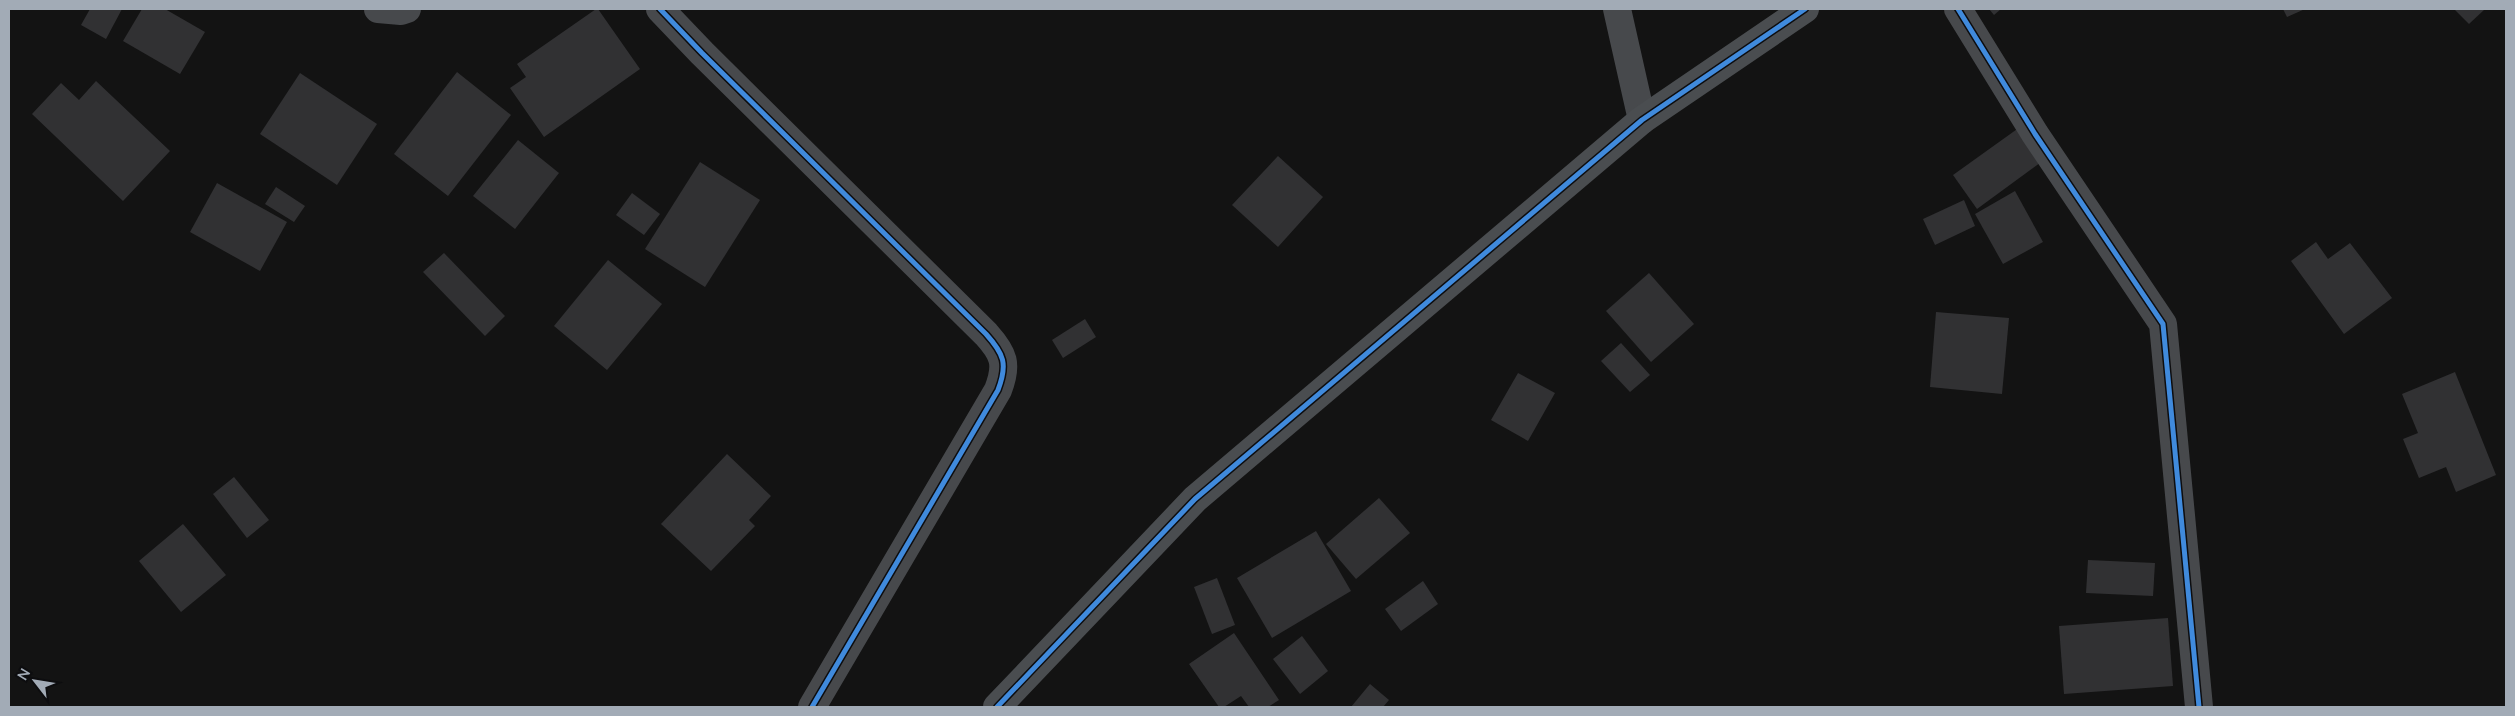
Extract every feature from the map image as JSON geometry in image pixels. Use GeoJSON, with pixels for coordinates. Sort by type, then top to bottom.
{"type":"FeatureCollection","features":[{"type":"Feature","properties":{"kind":"street"},"geometry":{"type":"LineString","coordinates":[[378,9],[401,12],[407,9]]}},
{"type":"Feature","properties":{"kind":"street"},"geometry":{"type":"LineString","coordinates":[[660,9],[702,53],[986,334],[997,347],[1004,360],[1003,376],[998,390],[812,707]]}},
{"type":"Feature","properties":{"kind":"street"},"geometry":{"type":"LineString","coordinates":[[1617,9],[1642,120]]}},
{"type":"Feature","properties":{"kind":"street"},"geometry":{"type":"LineString","coordinates":[[997,707],[1195,500],[1642,120],[1805,9]]}},
{"type":"Feature","properties":{"kind":"street"},"geometry":{"type":"LineString","coordinates":[[1958,9],[2034,134],[2163,324],[2198,707]]}},
{"type":"Feature","properties":{"kind":"building"},"geometry":{"type":"Polygon","coordinates":[[[90,9],[122,9],[106,39],[81,25],[90,9]]]}},
{"type":"Feature","properties":{"kind":"building"},"geometry":{"type":"Polygon","coordinates":[[[142,9],[165,9],[205,32],[180,74],[123,41],[142,9]]]}},
{"type":"Feature","properties":{"kind":"building"},"geometry":{"type":"Polygon","coordinates":[[[598,9],[640,69],[544,137],[510,88],[526,77],[517,64],[598,9]]]}},
{"type":"Feature","properties":{"kind":"building"},"geometry":{"type":"Polygon","coordinates":[[[1989,9],[2001,9],[1994,15],[1989,9]]]}},
{"type":"Feature","properties":{"kind":"building"},"geometry":{"type":"Polygon","coordinates":[[[2283,9],[2305,9],[2287,17],[2283,9]]]}},
{"type":"Feature","properties":{"kind":"building"},"geometry":{"type":"Polygon","coordinates":[[[2454,9],[2485,9],[2469,24],[2454,9]]]}},
{"type":"Feature","properties":{"kind":"building"},"geometry":{"type":"Polygon","coordinates":[[[457,72],[511,115],[448,196],[394,154],[457,72]]]}},
{"type":"Feature","properties":{"kind":"building"},"geometry":{"type":"Polygon","coordinates":[[[300,73],[377,124],[337,185],[260,134],[300,73]]]}},
{"type":"Feature","properties":{"kind":"building"},"geometry":{"type":"Polygon","coordinates":[[[96,81],[170,151],[123,201],[32,114],[61,83],[79,100],[96,81]]]}},
{"type":"Feature","properties":{"kind":"building"},"geometry":{"type":"Polygon","coordinates":[[[2020,127],[2044,160],[1977,209],[1953,175],[2020,127]]]}},
{"type":"Feature","properties":{"kind":"building"},"geometry":{"type":"Polygon","coordinates":[[[518,140],[559,173],[515,229],[473,196],[518,140]]]}},
{"type":"Feature","properties":{"kind":"building"},"geometry":{"type":"Polygon","coordinates":[[[1278,156],[1323,197],[1278,247],[1232,205],[1278,156]]]}},
{"type":"Feature","properties":{"kind":"building"},"geometry":{"type":"Polygon","coordinates":[[[700,162],[760,200],[705,287],[645,249],[700,162]]]}},
{"type":"Feature","properties":{"kind":"building"},"geometry":{"type":"Polygon","coordinates":[[[217,183],[287,222],[260,271],[190,232],[217,183]]]}},
{"type":"Feature","properties":{"kind":"building"},"geometry":{"type":"Polygon","coordinates":[[[276,187],[305,206],[294,222],[265,204],[276,187]]]}},
{"type":"Feature","properties":{"kind":"building"},"geometry":{"type":"Polygon","coordinates":[[[2015,191],[2043,242],[2003,264],[1975,214],[2015,191]]]}},
{"type":"Feature","properties":{"kind":"building"},"geometry":{"type":"Polygon","coordinates":[[[632,193],[660,214],[644,235],[616,215],[632,193]]]}},
{"type":"Feature","properties":{"kind":"building"},"geometry":{"type":"Polygon","coordinates":[[[1964,200],[1975,226],[1935,245],[1923,219],[1964,200]]]}},
{"type":"Feature","properties":{"kind":"building"},"geometry":{"type":"Polygon","coordinates":[[[2316,242],[2328,259],[2350,243],[2392,298],[2344,334],[2291,261],[2316,242]]]}},
{"type":"Feature","properties":{"kind":"building"},"geometry":{"type":"Polygon","coordinates":[[[444,253],[505,316],[485,336],[423,272],[444,253]]]}},
{"type":"Feature","properties":{"kind":"building"},"geometry":{"type":"Polygon","coordinates":[[[608,260],[662,304],[607,370],[554,326],[608,260]]]}},
{"type":"Feature","properties":{"kind":"building"},"geometry":{"type":"Polygon","coordinates":[[[1649,273],[1694,324],[1651,362],[1606,311],[1649,273]]]}},
{"type":"Feature","properties":{"kind":"building"},"geometry":{"type":"Polygon","coordinates":[[[1936,312],[2009,318],[2002,394],[1930,387],[1936,312]]]}},
{"type":"Feature","properties":{"kind":"building"},"geometry":{"type":"Polygon","coordinates":[[[1085,319],[1096,337],[1063,358],[1052,340],[1085,319]]]}},
{"type":"Feature","properties":{"kind":"building"},"geometry":{"type":"Polygon","coordinates":[[[1621,343],[1650,375],[1630,392],[1601,361],[1621,343]]]}},
{"type":"Feature","properties":{"kind":"building"},"geometry":{"type":"Polygon","coordinates":[[[2455,372],[2496,475],[2456,492],[2446,467],[2419,478],[2403,439],[2418,433],[2402,394],[2455,372]]]}},
{"type":"Feature","properties":{"kind":"building"},"geometry":{"type":"Polygon","coordinates":[[[1518,373],[1555,393],[1528,441],[1491,420],[1518,373]]]}},
{"type":"Feature","properties":{"kind":"building"},"geometry":{"type":"Polygon","coordinates":[[[727,454],[771,496],[749,520],[755,526],[711,571],[661,524],[727,454]]]}},
{"type":"Feature","properties":{"kind":"building"},"geometry":{"type":"Polygon","coordinates":[[[234,477],[269,520],[247,538],[213,494],[234,477]]]}},
{"type":"Feature","properties":{"kind":"building"},"geometry":{"type":"Polygon","coordinates":[[[1379,498],[1410,533],[1356,579],[1326,544],[1379,498]]]}},
{"type":"Feature","properties":{"kind":"building"},"geometry":{"type":"Polygon","coordinates":[[[183,524],[226,575],[181,612],[139,561],[183,524]]]}},
{"type":"Feature","properties":{"kind":"building"},"geometry":{"type":"Polygon","coordinates":[[[1316,531],[1351,591],[1272,638],[1237,578],[1316,531]]]}},
{"type":"Feature","properties":{"kind":"building"},"geometry":{"type":"Polygon","coordinates":[[[2088,560],[2155,563],[2153,596],[2086,593],[2088,560]]]}},
{"type":"Feature","properties":{"kind":"building"},"geometry":{"type":"Polygon","coordinates":[[[1217,578],[1235,625],[1212,634],[1194,587],[1217,578]]]}},
{"type":"Feature","properties":{"kind":"building"},"geometry":{"type":"Polygon","coordinates":[[[1423,581],[1438,604],[1401,631],[1385,609],[1423,581]]]}},
{"type":"Feature","properties":{"kind":"building"},"geometry":{"type":"Polygon","coordinates":[[[2168,618],[2173,686],[2064,694],[2059,626],[2168,618]]]}},
{"type":"Feature","properties":{"kind":"building"},"geometry":{"type":"Polygon","coordinates":[[[1234,633],[1279,700],[1268,707],[1249,707],[1241,696],[1224,707],[1219,707],[1189,664],[1234,633]]]}},
{"type":"Feature","properties":{"kind":"building"},"geometry":{"type":"Polygon","coordinates":[[[1302,636],[1328,671],[1300,694],[1273,659],[1302,636]]]}},
{"type":"Feature","properties":{"kind":"building"},"geometry":{"type":"Polygon","coordinates":[[[1370,684],[1389,700],[1383,707],[1351,707],[1370,684]]]}},
{"type":"Feature","properties":{"kind":"cycle path"},"geometry":{"type":"LineString","coordinates":[[660,9],[702,53],[986,334],[997,348],[1002,360],[1003,373],[998,390],[812,707]]}},
{"type":"Feature","properties":{"kind":"cycle path"},"geometry":{"type":"LineString","coordinates":[[997,707],[1195,499],[1642,120],[1805,9]]}},
{"type":"Feature","properties":{"kind":"cycle path"},"geometry":{"type":"LineString","coordinates":[[1958,9],[2035,134],[2163,324],[2199,707]]}}]}
